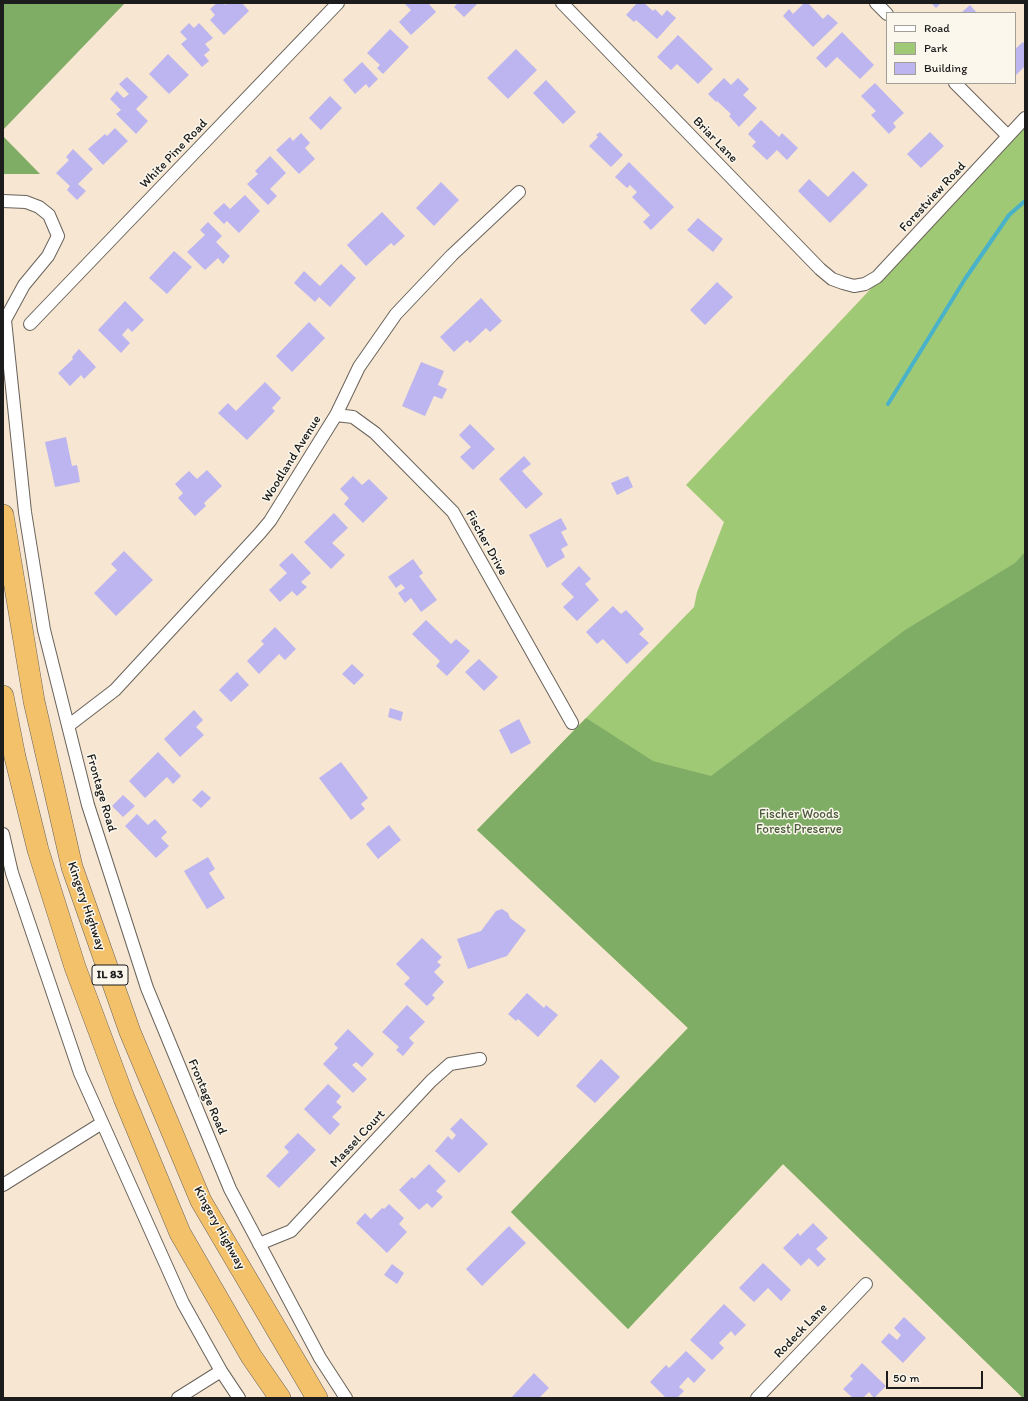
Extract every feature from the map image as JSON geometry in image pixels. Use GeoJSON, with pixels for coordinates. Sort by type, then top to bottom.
{"type":"FeatureCollection","features":[{"type":"Feature","properties":{"kind":"highway","name":"Kingery Highway"},"geometry":{"type":"LineString","coordinates":[[3,515],[34,701],[72,867],[130,1032],[201,1201],[317,1398]]}},
{"type":"Feature","properties":{"kind":"highway","name":"IL 83"},"geometry":{"type":"LineString","coordinates":[[3,696],[15,757],[38,850],[75,967],[124,1098],[180,1233],[251,1356],[280,1398]]}},
{"type":"Feature","properties":{"kind":"street","name":"White Pine Road"},"geometry":{"type":"LineString","coordinates":[[30,324],[338,3]]}},
{"type":"Feature","properties":{"kind":"street","name":"Briar Lane"},"geometry":{"type":"LineString","coordinates":[[562,3],[820,269],[832,279],[843,284],[854,286]]}},
{"type":"Feature","properties":{"kind":"street"},"geometry":{"type":"LineString","coordinates":[[876,3],[886,13]]}},
{"type":"Feature","properties":{"kind":"street"},"geometry":{"type":"LineString","coordinates":[[956,84],[1008,136]]}},
{"type":"Feature","properties":{"kind":"street","name":"Forestview Road"},"geometry":{"type":"LineString","coordinates":[[854,286],[865,284],[881,273],[1025,118]]}},
{"type":"Feature","properties":{"kind":"street","name":"Woodland Avenue"},"geometry":{"type":"LineString","coordinates":[[68,726],[115,690],[260,533],[270,521],[336,415],[359,367],[396,314],[452,255],[520,192]]}},
{"type":"Feature","properties":{"kind":"street","name":"Frontage Road"},"geometry":{"type":"LineString","coordinates":[[3,201],[26,202],[39,207],[49,215],[58,236],[48,256],[24,285],[5,320],[25,512],[44,630],[88,805],[147,988],[230,1189],[320,1358],[346,1398]]}},
{"type":"Feature","properties":{"kind":"street","name":"Fischer Drive"},"geometry":{"type":"LineString","coordinates":[[336,415],[353,417],[375,433],[453,512],[572,723]]}},
{"type":"Feature","properties":{"kind":"street"},"geometry":{"type":"LineString","coordinates":[[3,834],[12,873],[80,1073],[183,1303],[238,1398]]}},
{"type":"Feature","properties":{"kind":"street","name":"Massel Court"},"geometry":{"type":"LineString","coordinates":[[259,1244],[291,1231],[431,1082],[450,1064],[480,1059]]}},
{"type":"Feature","properties":{"kind":"street"},"geometry":{"type":"LineString","coordinates":[[3,1185],[102,1123]]}},
{"type":"Feature","properties":{"kind":"street","name":"Rodeck Lane"},"geometry":{"type":"LineString","coordinates":[[756,1398],[866,1284]]}},
{"type":"Feature","properties":{"kind":"street"},"geometry":{"type":"LineString","coordinates":[[178,1398],[221,1371]]}},
{"type":"Feature","properties":{"kind":"green space"},"geometry":{"type":"Polygon","coordinates":[[[3,3],[125,3],[3,130],[3,3]]]}},
{"type":"Feature","properties":{"kind":"green space","name":"Fischer Woods Forest Preserve"},"geometry":{"type":"Polygon","coordinates":[[[1025,125],[1025,1398],[1023,1398],[783,1164],[628,1329],[511,1212],[688,1028],[477,830],[694,607],[697,592],[724,522],[686,485],[1025,125]]]}},
{"type":"Feature","properties":{"kind":"green space"},"geometry":{"type":"Polygon","coordinates":[[[3,136],[40,174],[3,174],[3,136]]]}},
{"type":"Feature","properties":{"kind":"green space","name":"Fischer Woods Forest Preserve"},"geometry":{"type":"Polygon","coordinates":[[[1025,552],[1025,1398],[1023,1398],[783,1164],[628,1329],[511,1212],[688,1028],[477,830],[586,718],[653,761],[711,776],[905,630],[1015,563],[1025,552]]]}},
{"type":"Feature","properties":{"kind":"building"},"geometry":{"type":"Polygon","coordinates":[[[217,3],[223,3],[225,5],[227,3],[242,3],[249,11],[224,35],[210,20],[215,15],[210,9],[217,3]]]}},
{"type":"Feature","properties":{"kind":"building"},"geometry":{"type":"Polygon","coordinates":[[[404,3],[428,3],[436,12],[411,35],[399,22],[411,10],[404,3]]]}},
{"type":"Feature","properties":{"kind":"building"},"geometry":{"type":"Polygon","coordinates":[[[458,3],[477,4],[464,17],[454,7],[458,3]]]}},
{"type":"Feature","properties":{"kind":"building"},"geometry":{"type":"Polygon","coordinates":[[[637,3],[644,3],[653,11],[655,9],[662,16],[667,10],[676,18],[657,39],[636,20],[634,22],[626,15],[637,3]]]}},
{"type":"Feature","properties":{"kind":"building"},"geometry":{"type":"Polygon","coordinates":[[[804,3],[808,3],[823,19],[828,14],[838,23],[813,47],[783,16],[789,9],[793,14],[804,3]]]}},
{"type":"Feature","properties":{"kind":"building"},"geometry":{"type":"Polygon","coordinates":[[[931,3],[941,3],[936,8],[931,3]]]}},
{"type":"Feature","properties":{"kind":"building"},"geometry":{"type":"Polygon","coordinates":[[[970,5],[976,12],[962,12],[970,5]]]}},
{"type":"Feature","properties":{"kind":"building"},"geometry":{"type":"Polygon","coordinates":[[[189,23],[194,28],[199,23],[213,38],[205,44],[210,50],[204,55],[209,61],[202,67],[181,44],[187,39],[180,32],[189,23]]]}},
{"type":"Feature","properties":{"kind":"building"},"geometry":{"type":"Polygon","coordinates":[[[390,29],[409,47],[383,74],[377,68],[380,65],[367,53],[390,29]]]}},
{"type":"Feature","properties":{"kind":"building"},"geometry":{"type":"Polygon","coordinates":[[[842,32],[874,65],[860,79],[837,57],[826,68],[816,58],[842,32]]]}},
{"type":"Feature","properties":{"kind":"building"},"geometry":{"type":"Polygon","coordinates":[[[678,35],[713,69],[698,84],[677,64],[671,70],[657,57],[678,35]]]}},
{"type":"Feature","properties":{"kind":"building"},"geometry":{"type":"Polygon","coordinates":[[[1023,42],[1025,44],[1025,66],[1016,75],[1016,48],[1023,42]]]}},
{"type":"Feature","properties":{"kind":"building"},"geometry":{"type":"Polygon","coordinates":[[[516,49],[537,70],[508,99],[487,78],[516,49]]]}},
{"type":"Feature","properties":{"kind":"building"},"geometry":{"type":"Polygon","coordinates":[[[168,54],[189,75],[169,94],[149,74],[168,54]]]}},
{"type":"Feature","properties":{"kind":"building"},"geometry":{"type":"Polygon","coordinates":[[[362,62],[378,79],[369,88],[366,84],[355,94],[343,80],[362,62]]]}},
{"type":"Feature","properties":{"kind":"building"},"geometry":{"type":"Polygon","coordinates":[[[127,77],[148,97],[136,109],[148,121],[136,134],[116,114],[121,110],[110,99],[117,91],[124,98],[129,94],[119,84],[127,77]]]}},
{"type":"Feature","properties":{"kind":"building"},"geometry":{"type":"Polygon","coordinates":[[[724,78],[731,85],[738,78],[749,89],[743,95],[757,108],[739,127],[729,116],[731,114],[708,94],[724,78]]]}},
{"type":"Feature","properties":{"kind":"building"},"geometry":{"type":"Polygon","coordinates":[[[546,80],[576,112],[563,124],[533,93],[546,80]]]}},
{"type":"Feature","properties":{"kind":"building"},"geometry":{"type":"Polygon","coordinates":[[[875,83],[904,113],[893,123],[896,127],[889,134],[871,115],[876,111],[861,96],[875,83]]]}},
{"type":"Feature","properties":{"kind":"building"},"geometry":{"type":"Polygon","coordinates":[[[330,96],[342,108],[321,130],[309,118],[330,96]]]}},
{"type":"Feature","properties":{"kind":"building"},"geometry":{"type":"Polygon","coordinates":[[[761,120],[779,137],[782,133],[798,148],[787,160],[777,150],[767,160],[752,146],[756,142],[748,134],[761,120]]]}},
{"type":"Feature","properties":{"kind":"building"},"geometry":{"type":"Polygon","coordinates":[[[115,128],[128,141],[103,165],[88,149],[105,134],[107,136],[115,128]]]}},
{"type":"Feature","properties":{"kind":"building"},"geometry":{"type":"Polygon","coordinates":[[[600,132],[623,155],[611,167],[589,146],[598,137],[596,135],[600,132]]]}},
{"type":"Feature","properties":{"kind":"building"},"geometry":{"type":"Polygon","coordinates":[[[930,132],[944,146],[921,168],[907,154],[930,132]]]}},
{"type":"Feature","properties":{"kind":"building"},"geometry":{"type":"Polygon","coordinates":[[[301,133],[310,143],[305,148],[315,159],[299,174],[276,150],[290,137],[293,141],[301,133]]]}},
{"type":"Feature","properties":{"kind":"building"},"geometry":{"type":"Polygon","coordinates":[[[73,149],[93,169],[78,184],[86,191],[77,200],[67,190],[70,186],[56,173],[69,160],[66,157],[73,149]]]}},
{"type":"Feature","properties":{"kind":"building"},"geometry":{"type":"Polygon","coordinates":[[[270,156],[286,173],[270,189],[277,196],[268,205],[247,184],[258,174],[255,171],[270,156]]]}},
{"type":"Feature","properties":{"kind":"building"},"geometry":{"type":"Polygon","coordinates":[[[629,162],[674,207],[651,230],[643,222],[650,215],[632,197],[637,192],[630,185],[627,188],[615,177],[629,162]]]}},
{"type":"Feature","properties":{"kind":"building"},"geometry":{"type":"Polygon","coordinates":[[[853,171],[868,185],[830,223],[798,191],[809,179],[828,197],[853,171]]]}},
{"type":"Feature","properties":{"kind":"building"},"geometry":{"type":"Polygon","coordinates":[[[441,182],[459,200],[434,226],[416,208],[441,182]]]}},
{"type":"Feature","properties":{"kind":"building"},"geometry":{"type":"Polygon","coordinates":[[[245,195],[260,211],[239,233],[227,221],[224,224],[213,213],[224,203],[230,209],[245,195]]]}},
{"type":"Feature","properties":{"kind":"building"},"geometry":{"type":"Polygon","coordinates":[[[382,212],[405,236],[394,246],[391,243],[366,266],[347,245],[382,212]]]}},
{"type":"Feature","properties":{"kind":"building"},"geometry":{"type":"Polygon","coordinates":[[[698,218],[723,239],[713,252],[687,230],[698,218]]]}},
{"type":"Feature","properties":{"kind":"building"},"geometry":{"type":"Polygon","coordinates":[[[208,222],[222,236],[216,242],[230,256],[223,264],[218,258],[205,270],[187,252],[205,235],[200,230],[208,222]]]}},
{"type":"Feature","properties":{"kind":"building"},"geometry":{"type":"Polygon","coordinates":[[[174,251],[192,267],[167,294],[149,278],[174,251]]]}},
{"type":"Feature","properties":{"kind":"building"},"geometry":{"type":"Polygon","coordinates":[[[341,264],[356,278],[330,307],[319,297],[315,302],[294,283],[304,271],[320,286],[341,264]]]}},
{"type":"Feature","properties":{"kind":"building"},"geometry":{"type":"Polygon","coordinates":[[[717,282],[733,297],[705,325],[690,310],[717,282]]]}},
{"type":"Feature","properties":{"kind":"building"},"geometry":{"type":"Polygon","coordinates":[[[481,298],[502,321],[490,332],[486,328],[470,343],[467,340],[454,352],[440,337],[481,298]]]}},
{"type":"Feature","properties":{"kind":"building"},"geometry":{"type":"Polygon","coordinates":[[[125,301],[144,320],[132,332],[128,328],[122,335],[130,343],[121,353],[98,330],[125,301]]]}},
{"type":"Feature","properties":{"kind":"building"},"geometry":{"type":"Polygon","coordinates":[[[309,322],[325,338],[292,372],[276,356],[309,322]]]}},
{"type":"Feature","properties":{"kind":"building"},"geometry":{"type":"Polygon","coordinates":[[[79,349],[96,367],[84,379],[81,375],[70,386],[58,373],[73,359],[72,357],[79,349]]]}},
{"type":"Feature","properties":{"kind":"building"},"geometry":{"type":"Polygon","coordinates":[[[421,362],[444,371],[438,385],[447,389],[442,399],[434,396],[425,416],[402,406],[421,362]]]}},
{"type":"Feature","properties":{"kind":"building"},"geometry":{"type":"Polygon","coordinates":[[[265,382],[281,398],[272,408],[275,411],[247,440],[218,413],[228,403],[236,411],[265,382]]]}},
{"type":"Feature","properties":{"kind":"building"},"geometry":{"type":"Polygon","coordinates":[[[470,424],[495,449],[473,470],[460,457],[471,447],[459,435],[470,424]]]}},
{"type":"Feature","properties":{"kind":"building"},"geometry":{"type":"Polygon","coordinates":[[[66,437],[72,466],[77,465],[80,482],[55,487],[45,442],[66,437]]]}},
{"type":"Feature","properties":{"kind":"building"},"geometry":{"type":"Polygon","coordinates":[[[524,456],[531,464],[522,471],[543,494],[526,509],[499,479],[524,456]]]}},
{"type":"Feature","properties":{"kind":"building"},"geometry":{"type":"Polygon","coordinates":[[[207,470],[222,486],[204,503],[206,506],[195,516],[178,498],[183,493],[175,484],[189,471],[197,479],[207,470]]]}},
{"type":"Feature","properties":{"kind":"building"},"geometry":{"type":"Polygon","coordinates":[[[353,476],[362,485],[369,479],[388,498],[363,523],[344,504],[349,498],[340,489],[353,476]]]}},
{"type":"Feature","properties":{"kind":"building"},"geometry":{"type":"Polygon","coordinates":[[[628,476],[633,487],[617,495],[611,483],[628,476]]]}},
{"type":"Feature","properties":{"kind":"building"},"geometry":{"type":"Polygon","coordinates":[[[334,513],[348,528],[332,543],[345,555],[331,569],[304,542],[334,513]]]}},
{"type":"Feature","properties":{"kind":"building"},"geometry":{"type":"Polygon","coordinates":[[[561,518],[567,529],[561,532],[568,545],[561,549],[565,557],[547,568],[529,535],[561,518]]]}},
{"type":"Feature","properties":{"kind":"building"},"geometry":{"type":"Polygon","coordinates":[[[124,551],[153,580],[116,616],[94,593],[117,570],[111,564],[124,551]]]}},
{"type":"Feature","properties":{"kind":"building"},"geometry":{"type":"Polygon","coordinates":[[[292,553],[311,573],[301,582],[307,587],[297,596],[292,591],[280,602],[269,590],[287,573],[279,565],[292,553]]]}},
{"type":"Feature","properties":{"kind":"building"},"geometry":{"type":"Polygon","coordinates":[[[413,559],[423,573],[419,576],[437,600],[421,612],[411,598],[405,603],[398,593],[405,588],[401,584],[396,588],[388,577],[413,559]]]}},
{"type":"Feature","properties":{"kind":"building"},"geometry":{"type":"Polygon","coordinates":[[[579,566],[591,579],[585,584],[599,600],[577,621],[563,607],[574,597],[561,584],[579,566]]]}},
{"type":"Feature","properties":{"kind":"building"},"geometry":{"type":"Polygon","coordinates":[[[613,606],[621,614],[626,610],[644,629],[639,634],[649,643],[627,664],[603,639],[597,644],[586,632],[613,606]]]}},
{"type":"Feature","properties":{"kind":"building"},"geometry":{"type":"Polygon","coordinates":[[[426,620],[451,644],[456,639],[470,651],[447,676],[436,666],[440,661],[412,634],[426,620]]]}},
{"type":"Feature","properties":{"kind":"building"},"geometry":{"type":"Polygon","coordinates":[[[275,627],[296,649],[285,660],[279,654],[259,674],[247,661],[264,644],[261,641],[275,627]]]}},
{"type":"Feature","properties":{"kind":"building"},"geometry":{"type":"Polygon","coordinates":[[[479,659],[498,677],[484,691],[465,672],[479,659]]]}},
{"type":"Feature","properties":{"kind":"building"},"geometry":{"type":"Polygon","coordinates":[[[352,664],[364,675],[354,685],[342,674],[352,664]]]}},
{"type":"Feature","properties":{"kind":"building"},"geometry":{"type":"Polygon","coordinates":[[[237,672],[249,685],[231,702],[219,690],[237,672]]]}},
{"type":"Feature","properties":{"kind":"building"},"geometry":{"type":"Polygon","coordinates":[[[390,708],[403,712],[401,721],[388,717],[390,708]]]}},
{"type":"Feature","properties":{"kind":"building"},"geometry":{"type":"Polygon","coordinates":[[[194,710],[203,720],[196,727],[204,735],[180,757],[164,739],[194,710]]]}},
{"type":"Feature","properties":{"kind":"building"},"geometry":{"type":"Polygon","coordinates":[[[519,719],[531,743],[511,754],[499,730],[519,719]]]}},
{"type":"Feature","properties":{"kind":"building"},"geometry":{"type":"Polygon","coordinates":[[[158,752],[181,776],[173,784],[167,777],[145,798],[129,781],[158,752]]]}},
{"type":"Feature","properties":{"kind":"building"},"geometry":{"type":"Polygon","coordinates":[[[341,762],[368,798],[361,804],[365,809],[351,820],[319,778],[341,762]]]}},
{"type":"Feature","properties":{"kind":"building"},"geometry":{"type":"Polygon","coordinates":[[[202,790],[211,798],[201,808],[192,800],[202,790]]]}},
{"type":"Feature","properties":{"kind":"building"},"geometry":{"type":"Polygon","coordinates":[[[123,795],[135,806],[123,817],[112,806],[123,795]]]}},
{"type":"Feature","properties":{"kind":"building"},"geometry":{"type":"Polygon","coordinates":[[[137,814],[148,825],[155,819],[167,832],[161,838],[169,846],[156,858],[125,826],[137,814]]]}},
{"type":"Feature","properties":{"kind":"building"},"geometry":{"type":"Polygon","coordinates":[[[389,825],[401,840],[378,859],[366,844],[389,825]]]}},
{"type":"Feature","properties":{"kind":"building"},"geometry":{"type":"Polygon","coordinates":[[[208,857],[215,869],[209,873],[225,898],[207,909],[184,871],[208,857]]]}},
{"type":"Feature","properties":{"kind":"building"},"geometry":{"type":"Polygon","coordinates":[[[502,909],[508,913],[510,918],[526,930],[507,956],[468,969],[457,939],[481,931],[496,911],[502,909]]]}},
{"type":"Feature","properties":{"kind":"building"},"geometry":{"type":"Polygon","coordinates":[[[422,938],[442,957],[437,962],[441,965],[434,972],[444,982],[432,995],[435,998],[427,1006],[404,984],[410,978],[396,964],[422,938]]]}},
{"type":"Feature","properties":{"kind":"building"},"geometry":{"type":"Polygon","coordinates":[[[527,993],[544,1008],[546,1005],[558,1015],[538,1037],[518,1019],[516,1021],[508,1014],[527,993]]]}},
{"type":"Feature","properties":{"kind":"building"},"geometry":{"type":"Polygon","coordinates":[[[407,1005],[425,1022],[409,1038],[414,1043],[403,1056],[396,1050],[399,1047],[382,1032],[407,1005]]]}},
{"type":"Feature","properties":{"kind":"building"},"geometry":{"type":"Polygon","coordinates":[[[348,1029],[374,1054],[362,1067],[356,1062],[352,1065],[367,1079],[353,1093],[323,1064],[338,1048],[334,1044],[348,1029]]]}},
{"type":"Feature","properties":{"kind":"building"},"geometry":{"type":"Polygon","coordinates":[[[601,1059],[620,1077],[595,1103],[576,1086],[601,1059]]]}},
{"type":"Feature","properties":{"kind":"building"},"geometry":{"type":"Polygon","coordinates":[[[328,1084],[341,1096],[336,1102],[342,1107],[332,1117],[340,1124],[330,1135],[304,1109],[328,1084]]]}},
{"type":"Feature","properties":{"kind":"building"},"geometry":{"type":"Polygon","coordinates":[[[461,1118],[488,1144],[459,1173],[435,1151],[448,1136],[452,1140],[456,1135],[450,1129],[461,1118]]]}},
{"type":"Feature","properties":{"kind":"building"},"geometry":{"type":"Polygon","coordinates":[[[298,1133],[316,1150],[279,1188],[266,1176],[289,1152],[284,1147],[298,1133]]]}},
{"type":"Feature","properties":{"kind":"building"},"geometry":{"type":"Polygon","coordinates":[[[429,1164],[446,1181],[436,1191],[443,1197],[432,1208],[427,1203],[419,1210],[399,1190],[412,1177],[414,1179],[429,1164]]]}},
{"type":"Feature","properties":{"kind":"building"},"geometry":{"type":"Polygon","coordinates":[[[389,1204],[404,1218],[399,1224],[407,1232],[387,1253],[356,1223],[365,1213],[371,1219],[382,1208],[384,1209],[389,1204]]]}},
{"type":"Feature","properties":{"kind":"building"},"geometry":{"type":"Polygon","coordinates":[[[813,1223],[828,1238],[816,1249],[826,1259],[818,1267],[809,1258],[801,1266],[783,1248],[798,1233],[800,1236],[813,1223]]]}},
{"type":"Feature","properties":{"kind":"building"},"geometry":{"type":"Polygon","coordinates":[[[509,1226],[526,1243],[482,1286],[466,1269],[509,1226]]]}},
{"type":"Feature","properties":{"kind":"building"},"geometry":{"type":"Polygon","coordinates":[[[763,1263],[791,1290],[781,1301],[768,1288],[754,1302],[739,1288],[763,1263]]]}},
{"type":"Feature","properties":{"kind":"building"},"geometry":{"type":"Polygon","coordinates":[[[392,1264],[404,1273],[397,1284],[384,1275],[392,1264]]]}},
{"type":"Feature","properties":{"kind":"building"},"geometry":{"type":"Polygon","coordinates":[[[724,1304],[746,1325],[735,1336],[731,1331],[719,1343],[724,1348],[712,1360],[690,1340],[724,1304]]]}},
{"type":"Feature","properties":{"kind":"building"},"geometry":{"type":"Polygon","coordinates":[[[904,1317],[926,1338],[903,1363],[881,1342],[889,1333],[897,1340],[901,1335],[894,1328],[904,1317]]]}},
{"type":"Feature","properties":{"kind":"building"},"geometry":{"type":"Polygon","coordinates":[[[686,1351],[706,1370],[694,1383],[688,1377],[679,1387],[684,1391],[677,1398],[666,1398],[650,1382],[666,1365],[669,1368],[686,1351]]]}},
{"type":"Feature","properties":{"kind":"building"},"geometry":{"type":"Polygon","coordinates":[[[862,1363],[886,1386],[874,1398],[869,1392],[863,1398],[853,1398],[843,1389],[853,1379],[850,1376],[862,1363]]]}},
{"type":"Feature","properties":{"kind":"building"},"geometry":{"type":"Polygon","coordinates":[[[534,1373],[549,1388],[539,1398],[511,1398],[534,1373]]]}},
{"type":"Feature","properties":{"kind":"waterway"},"geometry":{"type":"LineString","coordinates":[[888,404],[965,279],[1009,215],[1025,201]]}}]}
